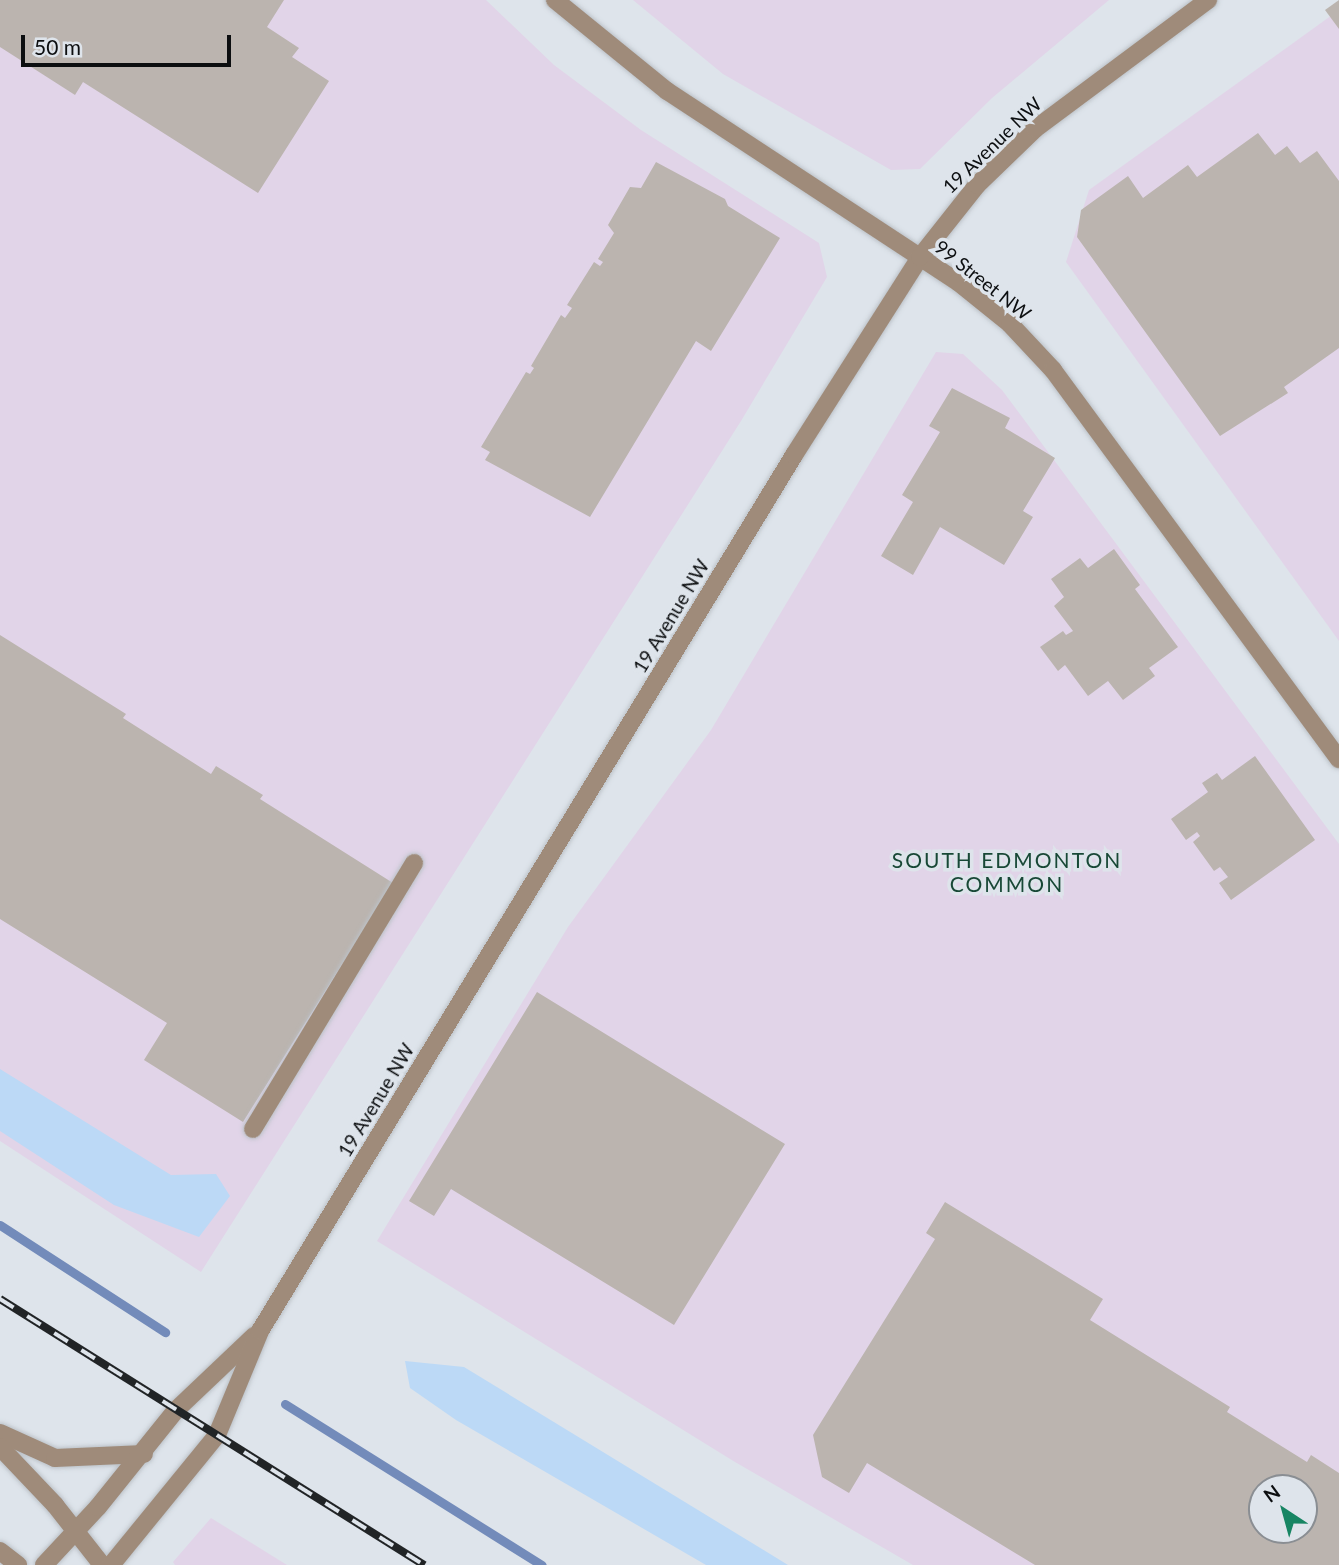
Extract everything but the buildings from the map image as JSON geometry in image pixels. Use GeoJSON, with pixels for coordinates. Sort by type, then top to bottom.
{"type":"FeatureCollection","features":[{"type":"Feature","properties":{"kind":"street","name":"99 Street NW"},"geometry":{"type":"LineString","coordinates":[[555,0],[667,92],[920,257],[1010,324],[1053,370],[1339,759]]}},
{"type":"Feature","properties":{"kind":"street","name":"19 Avenue NW"},"geometry":{"type":"LineString","coordinates":[[111,1565],[217,1435],[260,1331],[794,455],[920,257],[977,185],[1035,129],[1200,2]]}},
{"type":"Feature","properties":{"kind":"street"},"geometry":{"type":"LineString","coordinates":[[253,1129],[414,863]]}},
{"type":"Feature","properties":{"kind":"street","name":"19 Avenue NW"},"geometry":{"type":"LineString","coordinates":[[44,1565],[144,1454],[176,1410],[260,1331]]}},
{"type":"Feature","properties":{"kind":"street"},"geometry":{"type":"LineString","coordinates":[[0,1433],[55,1458],[144,1454]]}},
{"type":"Feature","properties":{"kind":"street"},"geometry":{"type":"LineString","coordinates":[[0,1447],[76,1531],[102,1565]]}},
{"type":"Feature","properties":{"kind":"street"},"geometry":{"type":"LineString","coordinates":[[0,1551],[18,1565]]}},
{"type":"Feature","properties":{"kind":"shaded area"},"geometry":{"type":"Polygon","coordinates":[[[0,0],[486,0],[554,65],[641,130],[819,243],[827,277],[741,421],[201,1272],[0,1141],[0,0]]]}},
{"type":"Feature","properties":{"kind":"shaded area"},"geometry":{"type":"Polygon","coordinates":[[[633,0],[1109,0],[992,98],[920,169],[891,170],[723,74],[633,0]]]}},
{"type":"Feature","properties":{"kind":"shaded area"},"geometry":{"type":"Polygon","coordinates":[[[1339,10],[1339,641],[1066,262],[1089,190],[1339,10]]]}},
{"type":"Feature","properties":{"kind":"shaded area","name":"SOUTH EDMONTON COMMON"},"geometry":{"type":"Polygon","coordinates":[[[936,352],[963,354],[1002,390],[1339,844],[1339,1565],[913,1565],[735,1462],[377,1241],[568,927],[711,730],[936,352]]]}},
{"type":"Feature","properties":{"kind":"shaded area"},"geometry":{"type":"Polygon","coordinates":[[[0,1069],[171,1175],[216,1174],[230,1196],[199,1237],[114,1205],[0,1131],[0,1069]]]}},
{"type":"Feature","properties":{"kind":"shaded area"},"geometry":{"type":"Polygon","coordinates":[[[405,1361],[464,1367],[788,1565],[706,1565],[456,1420],[410,1388],[405,1361]]]}},
{"type":"Feature","properties":{"kind":"shaded area"},"geometry":{"type":"Polygon","coordinates":[[[211,1518],[287,1565],[175,1565],[173,1562],[211,1518]]]}},
{"type":"Feature","properties":{"kind":"waterway"},"geometry":{"type":"LineString","coordinates":[[0,1225],[165,1332]]}},
{"type":"Feature","properties":{"kind":"waterway"},"geometry":{"type":"LineString","coordinates":[[285,1404],[542,1565]]}},
{"type":"Feature","properties":{"kind":"railway"},"geometry":{"type":"LineString","coordinates":[[0,1299],[424,1565]]}},
{"type":"Feature","properties":{"kind":"district","name":"SOUTH EDMONTON COMMON"},"geometry":{"type":"Point","coordinates":[1007,872]}}]}
